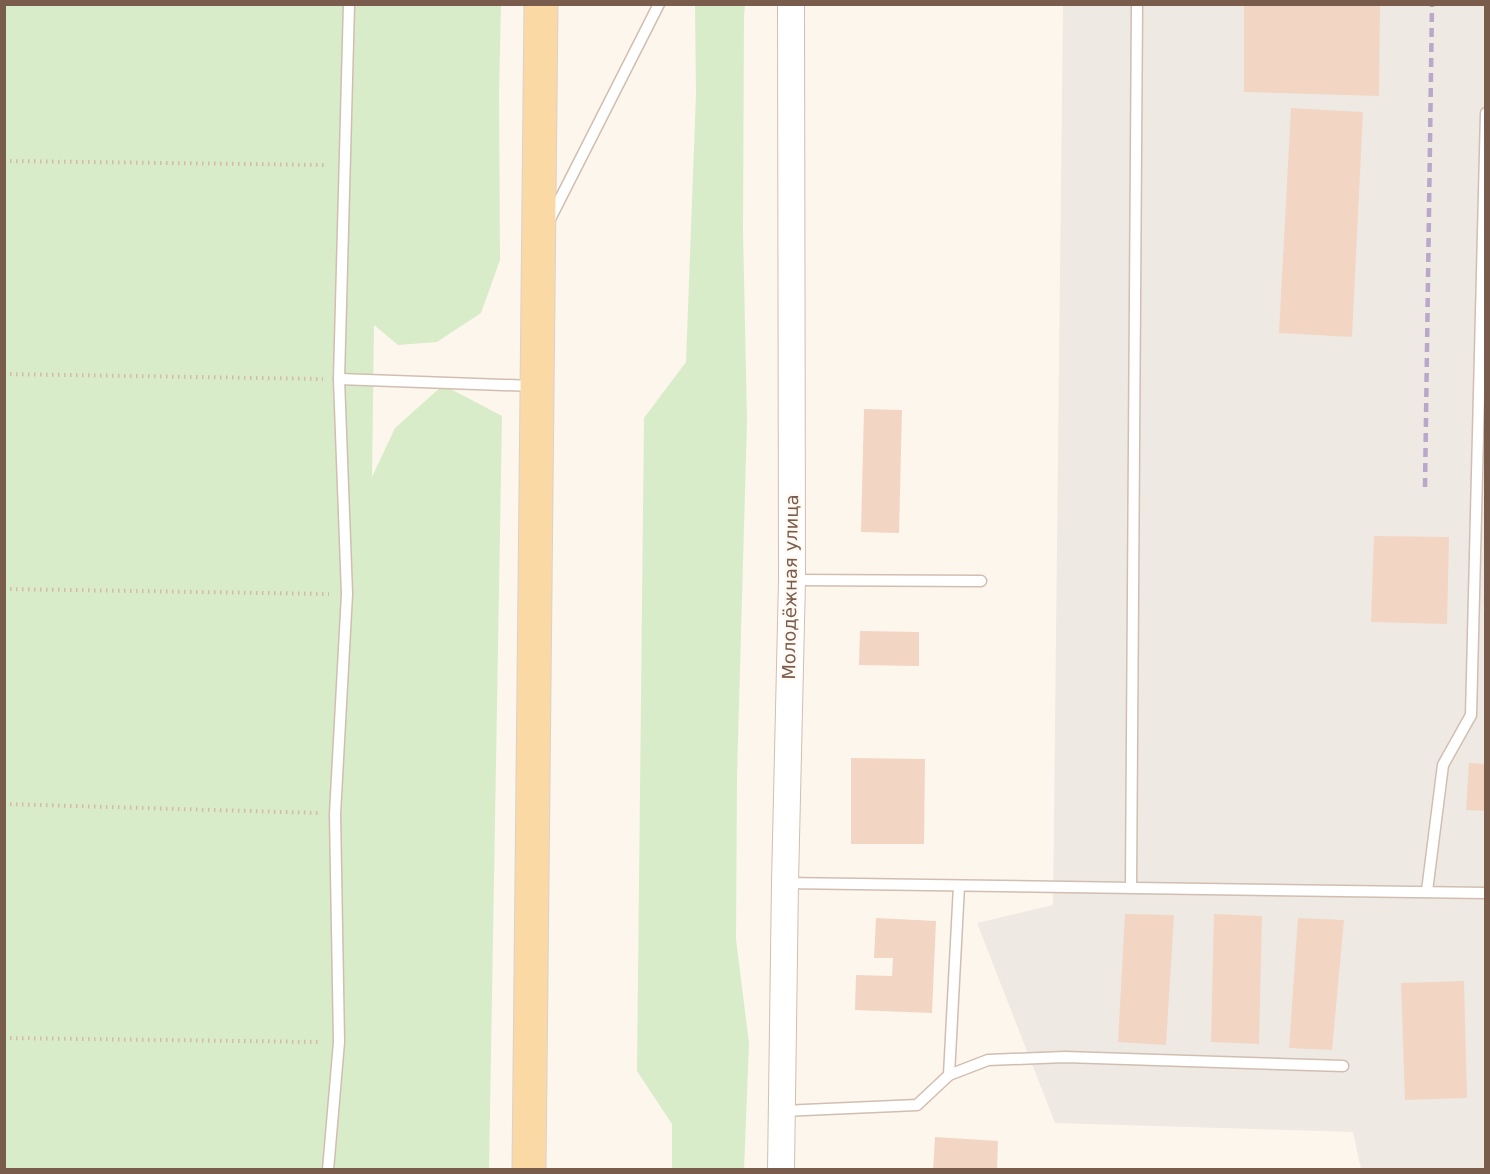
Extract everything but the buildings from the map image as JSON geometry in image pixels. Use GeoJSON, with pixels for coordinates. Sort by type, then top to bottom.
{"type":"FeatureCollection","features":[{"type":"Feature","properties":{"kind":"main road"},"geometry":{"type":"LineString","coordinates":[[529,1170],[542,4]]}},
{"type":"Feature","properties":{"kind":"street","name":"Молодёжная улица"},"geometry":{"type":"LineString","coordinates":[[781,1170],[792,580],[791,4]]}},
{"type":"Feature","properties":{"kind":"lane"},"geometry":{"type":"LineString","coordinates":[[328,1170],[339,1042],[334,814],[347,594],[339,379],[349,4]]}},
{"type":"Feature","properties":{"kind":"lane"},"geometry":{"type":"LineString","coordinates":[[540,240],[659,4]]}},
{"type":"Feature","properties":{"kind":"lane"},"geometry":{"type":"LineString","coordinates":[[1131,887],[1137,4]]}},
{"type":"Feature","properties":{"kind":"lane"},"geometry":{"type":"LineString","coordinates":[[1427,891],[1443,765],[1471,715],[1485,113]]}},
{"type":"Feature","properties":{"kind":"lane"},"geometry":{"type":"LineString","coordinates":[[339,379],[538,386]]}},
{"type":"Feature","properties":{"kind":"lane"},"geometry":{"type":"LineString","coordinates":[[792,580],[981,581]]}},
{"type":"Feature","properties":{"kind":"lane"},"geometry":{"type":"LineString","coordinates":[[785,883],[1485,893]]}},
{"type":"Feature","properties":{"kind":"lane"},"geometry":{"type":"LineString","coordinates":[[950,1075],[959,886]]}},
{"type":"Feature","properties":{"kind":"lane"},"geometry":{"type":"LineString","coordinates":[[781,1111],[916,1105],[950,1075],[988,1060],[1065,1057],[1343,1066]]}},
{"type":"Feature","properties":{"kind":"path"},"geometry":{"type":"LineString","coordinates":[[4,161],[345,165]]}},
{"type":"Feature","properties":{"kind":"path"},"geometry":{"type":"LineString","coordinates":[[4,374],[339,379]]}},
{"type":"Feature","properties":{"kind":"path"},"geometry":{"type":"LineString","coordinates":[[4,589],[347,594]]}},
{"type":"Feature","properties":{"kind":"path"},"geometry":{"type":"LineString","coordinates":[[4,804],[334,814]]}},
{"type":"Feature","properties":{"kind":"path"},"geometry":{"type":"LineString","coordinates":[[4,1038],[339,1042]]}},
{"type":"Feature","properties":{"kind":"shaded area"},"geometry":{"type":"Polygon","coordinates":[[[1063,5],[1485,5],[1485,1169],[1361,1169],[1353,1132],[1055,1123],[977,923],[1053,905],[1063,5]]]}},
{"type":"Feature","properties":{"kind":"green space"},"geometry":{"type":"Polygon","coordinates":[[[5,5],[501,5],[500,260],[481,313],[437,342],[398,345],[374,325],[372,477],[395,428],[443,385],[502,416],[489,1169],[5,1170],[5,5]]]}},
{"type":"Feature","properties":{"kind":"green space"},"geometry":{"type":"Polygon","coordinates":[[[695,5],[745,5],[743,232],[747,420],[737,776],[736,939],[749,1043],[744,1170],[672,1169],[672,1124],[637,1071],[644,418],[686,362],[696,94],[695,5]]]}},
{"type":"Feature","properties":{"kind":"railway"},"geometry":{"type":"LineString","coordinates":[[1425,487],[1432,4]]}}]}
